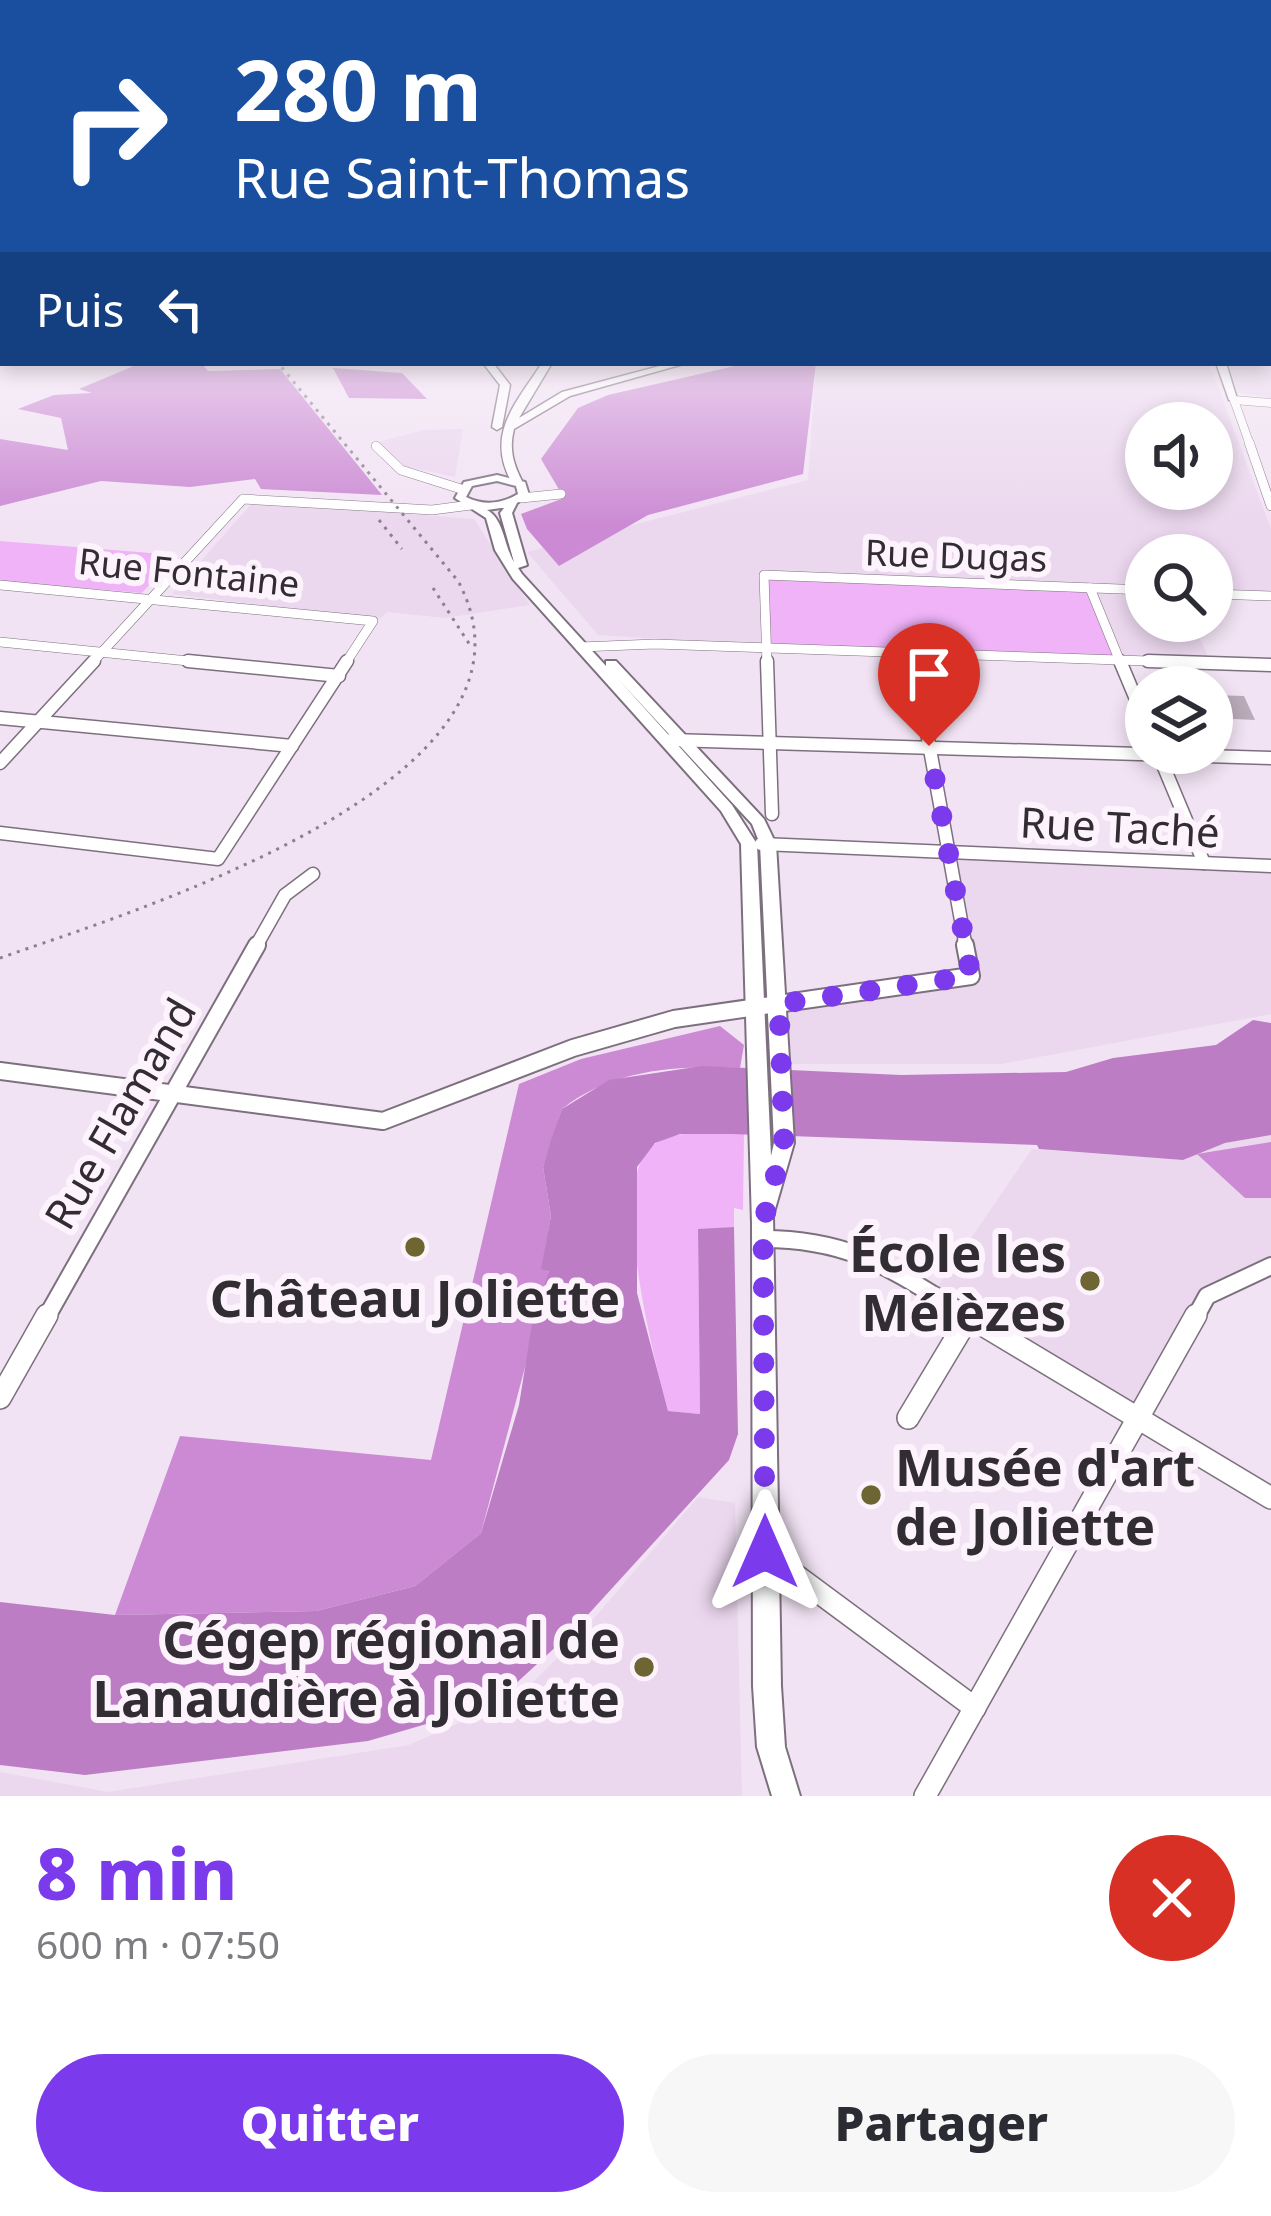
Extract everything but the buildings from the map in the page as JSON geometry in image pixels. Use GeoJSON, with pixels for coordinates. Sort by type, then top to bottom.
{"type":"FeatureCollection","features":[{"type":"Feature","properties":{"kind":"highway"},"geometry":{"type":"LineString","coordinates":[[491,366],[504,382],[503,458],[519,493]]}},
{"type":"Feature","properties":{"kind":"highway"},"geometry":{"type":"LineString","coordinates":[[483,480],[496,471],[492,445],[535,366]]}},
{"type":"Feature","properties":{"kind":"highway"},"geometry":{"type":"LineString","coordinates":[[502,428],[546,366]]}},
{"type":"Feature","properties":{"kind":"highway"},"geometry":{"type":"LineString","coordinates":[[502,428],[572,392],[671,366]]}},
{"type":"Feature","properties":{"kind":"highway"},"geometry":{"type":"LineString","coordinates":[[1222,366],[1234,400]]}},
{"type":"Feature","properties":{"kind":"main road"},"geometry":{"type":"LineString","coordinates":[[519,493],[483,480],[460,492],[491,516],[509,566],[759,822],[768,844],[784,1143],[763,1231]]}},
{"type":"Feature","properties":{"kind":"main road"},"geometry":{"type":"LineString","coordinates":[[471,505],[519,493]]}},
{"type":"Feature","properties":{"kind":"main road"},"geometry":{"type":"LineString","coordinates":[[519,493],[506,514],[518,560],[586,645]]}},
{"type":"Feature","properties":{"kind":"main road"},"geometry":{"type":"LineString","coordinates":[[673,739],[728,808],[749,844],[763,1231],[767,1686],[782,1792]]}},
{"type":"Feature","properties":{"kind":"street"},"geometry":{"type":"LineString","coordinates":[[1271,402],[1234,400],[1271,506]]}},
{"type":"Feature","properties":{"kind":"street"},"geometry":{"type":"LineString","coordinates":[[376,446],[407,473],[460,492]]}},
{"type":"Feature","properties":{"kind":"street"},"geometry":{"type":"LineString","coordinates":[[392,463],[426,475],[483,480]]}},
{"type":"Feature","properties":{"kind":"street"},"geometry":{"type":"LineString","coordinates":[[418,509],[460,492]]}},
{"type":"Feature","properties":{"kind":"street"},"geometry":{"type":"LineString","coordinates":[[0,763],[244,498],[418,509],[471,505]]}},
{"type":"Feature","properties":{"kind":"street","name":"Rue Dugas"},"geometry":{"type":"LineString","coordinates":[[766,647],[764,575],[1125,589]]}},
{"type":"Feature","properties":{"kind":"street","name":"Rue Fontaine"},"geometry":{"type":"LineString","coordinates":[[0,584],[373,621],[339,676]]}},
{"type":"Feature","properties":{"kind":"street"},"geometry":{"type":"LineString","coordinates":[[1090,587],[1125,672]]}},
{"type":"Feature","properties":{"kind":"street"},"geometry":{"type":"LineString","coordinates":[[1233,594],[1271,596]]}},
{"type":"Feature","properties":{"kind":"street"},"geometry":{"type":"LineString","coordinates":[[0,642],[339,676],[218,859],[0,833]]}},
{"type":"Feature","properties":{"kind":"street"},"geometry":{"type":"LineString","coordinates":[[586,645],[1271,665]]}},
{"type":"Feature","properties":{"kind":"street"},"geometry":{"type":"LineString","coordinates":[[766,647],[772,814]]}},
{"type":"Feature","properties":{"kind":"street"},"geometry":{"type":"LineString","coordinates":[[0,1071],[383,1121],[573,1048],[674,1019],[971,976],[913,652]]}},
{"type":"Feature","properties":{"kind":"street"},"geometry":{"type":"LineString","coordinates":[[0,718],[292,746]]}},
{"type":"Feature","properties":{"kind":"street"},"geometry":{"type":"LineString","coordinates":[[673,739],[1125,753]]}},
{"type":"Feature","properties":{"kind":"street"},"geometry":{"type":"LineString","coordinates":[[1233,757],[1271,758]]}},
{"type":"Feature","properties":{"kind":"street"},"geometry":{"type":"LineString","coordinates":[[1167,774],[1204,863]]}},
{"type":"Feature","properties":{"kind":"street","name":"Rue Taché"},"geometry":{"type":"LineString","coordinates":[[749,844],[1271,866]]}},
{"type":"Feature","properties":{"kind":"street","name":"Rue Flamand"},"geometry":{"type":"LineString","coordinates":[[0,1398],[285,895],[313,874]]}},
{"type":"Feature","properties":{"kind":"street"},"geometry":{"type":"LineString","coordinates":[[763,1231],[865,1254],[1271,1498]]}},
{"type":"Feature","properties":{"kind":"street"},"geometry":{"type":"LineString","coordinates":[[925,1796],[1207,1296],[1269,1267]]}},
{"type":"Feature","properties":{"kind":"street"},"geometry":{"type":"LineString","coordinates":[[908,1418],[968,1318]]}},
{"type":"Feature","properties":{"kind":"street"},"geometry":{"type":"LineString","coordinates":[[765,1552],[975,1708]]}},
{"type":"Feature","properties":{"kind":"shaded area"},"geometry":{"type":"Polygon","coordinates":[[[134,366],[280,369],[382,495],[261,489],[255,479],[190,487],[101,481],[0,506],[0,439],[68,450],[61,418],[18,409],[54,395],[92,393],[79,389],[134,366]]]}},
{"type":"Feature","properties":{"kind":"shaded area"},"geometry":{"type":"Polygon","coordinates":[[[735,366],[816,366],[803,474],[648,515],[559,566],[527,529],[521,514],[564,498],[541,459],[578,408],[608,395],[735,366]]]}},
{"type":"Feature","properties":{"kind":"shaded area"},"geometry":{"type":"Polygon","coordinates":[[[816,366],[1210,366],[1224,402],[1125,402],[1125,510],[1233,510],[1233,427],[1271,529],[1271,593],[1233,592],[1233,534],[1125,534],[1125,642],[1202,642],[1211,663],[1120,660],[761,574],[761,645],[598,635],[527,552],[808,480],[816,366]]]}},
{"type":"Feature","properties":{"kind":"shaded area"},"geometry":{"type":"Polygon","coordinates":[[[1229,366],[1271,366],[1271,398],[1238,392],[1229,366]]]}},
{"type":"Feature","properties":{"kind":"shaded area"},"geometry":{"type":"Polygon","coordinates":[[[333,368],[402,373],[427,399],[349,398],[333,368]]]}},
{"type":"Feature","properties":{"kind":"shaded area"},"geometry":{"type":"Polygon","coordinates":[[[463,429],[455,477],[405,466],[378,442],[424,430],[463,429]]]}},
{"type":"Feature","properties":{"kind":"shaded area"},"geometry":{"type":"Polygon","coordinates":[[[253,502],[474,519],[530,605],[445,618],[387,612],[379,619],[172,594],[253,502]]]}},
{"type":"Feature","properties":{"kind":"shaded area"},"geometry":{"type":"Polygon","coordinates":[[[0,541],[176,555],[142,593],[0,581],[0,541]]]}},
{"type":"Feature","properties":{"kind":"shaded area"},"geometry":{"type":"Polygon","coordinates":[[[764,575],[1090,588],[1120,660],[765,647],[764,575]]]}},
{"type":"Feature","properties":{"kind":"shaded area"},"geometry":{"type":"Polygon","coordinates":[[[957,856],[1271,870],[1271,1014],[1001,1064],[790,1064],[782,1006],[976,978],[957,856]]]}},
{"type":"Feature","properties":{"kind":"shaded area"},"geometry":{"type":"Polygon","coordinates":[[[1253,1020],[1271,1023],[1271,1135],[1225,1143],[1183,1160],[1039,1149],[1037,1145],[732,1134],[680,1134],[655,1143],[637,1167],[637,1293],[668,1411],[700,1414],[698,1229],[734,1227],[738,1434],[729,1460],[574,1630],[511,1688],[447,1718],[368,1741],[85,1775],[0,1765],[0,1602],[115,1615],[316,1611],[415,1586],[481,1533],[519,1405],[532,1324],[549,1271],[541,1269],[551,1216],[543,1167],[562,1109],[609,1080],[702,1066],[901,1075],[1066,1072],[1113,1058],[1216,1045],[1253,1020]]]}},
{"type":"Feature","properties":{"kind":"shaded area"},"geometry":{"type":"Polygon","coordinates":[[[720,1026],[744,1045],[740,1068],[646,1072],[602,1085],[562,1109],[543,1167],[551,1216],[542,1268],[549,1270],[546,1288],[481,1533],[415,1586],[316,1611],[115,1615],[180,1436],[431,1460],[519,1084],[581,1059],[720,1026]]]}},
{"type":"Feature","properties":{"kind":"shaded area"},"geometry":{"type":"Polygon","coordinates":[[[744,1134],[743,1210],[734,1208],[734,1227],[698,1230],[700,1414],[668,1411],[638,1273],[634,1196],[639,1166],[652,1146],[672,1136],[744,1134]]]}},
{"type":"Feature","properties":{"kind":"shaded area","name":"École les Mélèzes"},"geometry":{"type":"Polygon","coordinates":[[[1271,1135],[1271,1266],[1207,1296],[1141,1420],[932,1295],[1032,1149],[1183,1160],[1225,1143],[1271,1135]]]}},
{"type":"Feature","properties":{"kind":"shaded area"},"geometry":{"type":"Polygon","coordinates":[[[1271,1142],[1271,1198],[1245,1198],[1197,1154],[1271,1142]]]}},
{"type":"Feature","properties":{"kind":"shaded area","name":"Cégep régional de Lanaudière à Joliette"},"geometry":{"type":"Polygon","coordinates":[[[698,1497],[735,1503],[742,1796],[0,1796],[0,1772],[108,1792],[409,1745],[518,1697],[579,1636],[698,1497]]]}},
{"type":"Feature","properties":{"kind":"railway"},"geometry":{"type":"LineString","coordinates":[[0,958],[230,872],[318,828],[394,776],[450,718],[475,653],[458,581],[280,366]]}},
{"type":"Feature","properties":{"kind":"railway"},"geometry":{"type":"LineString","coordinates":[[379,520],[402,549]]}},
{"type":"Feature","properties":{"kind":"railway"},"geometry":{"type":"LineString","coordinates":[[433,588],[470,645]]}},
{"type":"Feature","properties":{"kind":"place","name":"Château Joliette"},"geometry":{"type":"Point","coordinates":[415,1247]}},
{"type":"Feature","properties":{"kind":"place","name":"École les Mélèzes"},"geometry":{"type":"Point","coordinates":[1090,1281]}},
{"type":"Feature","properties":{"kind":"place","name":"Musée d'art de Joliette"},"geometry":{"type":"Point","coordinates":[871,1495]}},
{"type":"Feature","properties":{"kind":"place","name":"Cégep régional de Lanaudière à Joliette"},"geometry":{"type":"Point","coordinates":[644,1667]}},
{"type":"Feature","properties":{"kind":"route"},"geometry":{"type":"LineString","coordinates":[[765,1552],[763,1223],[784,1143],[779,1004],[971,976],[929,746]]}}]}
